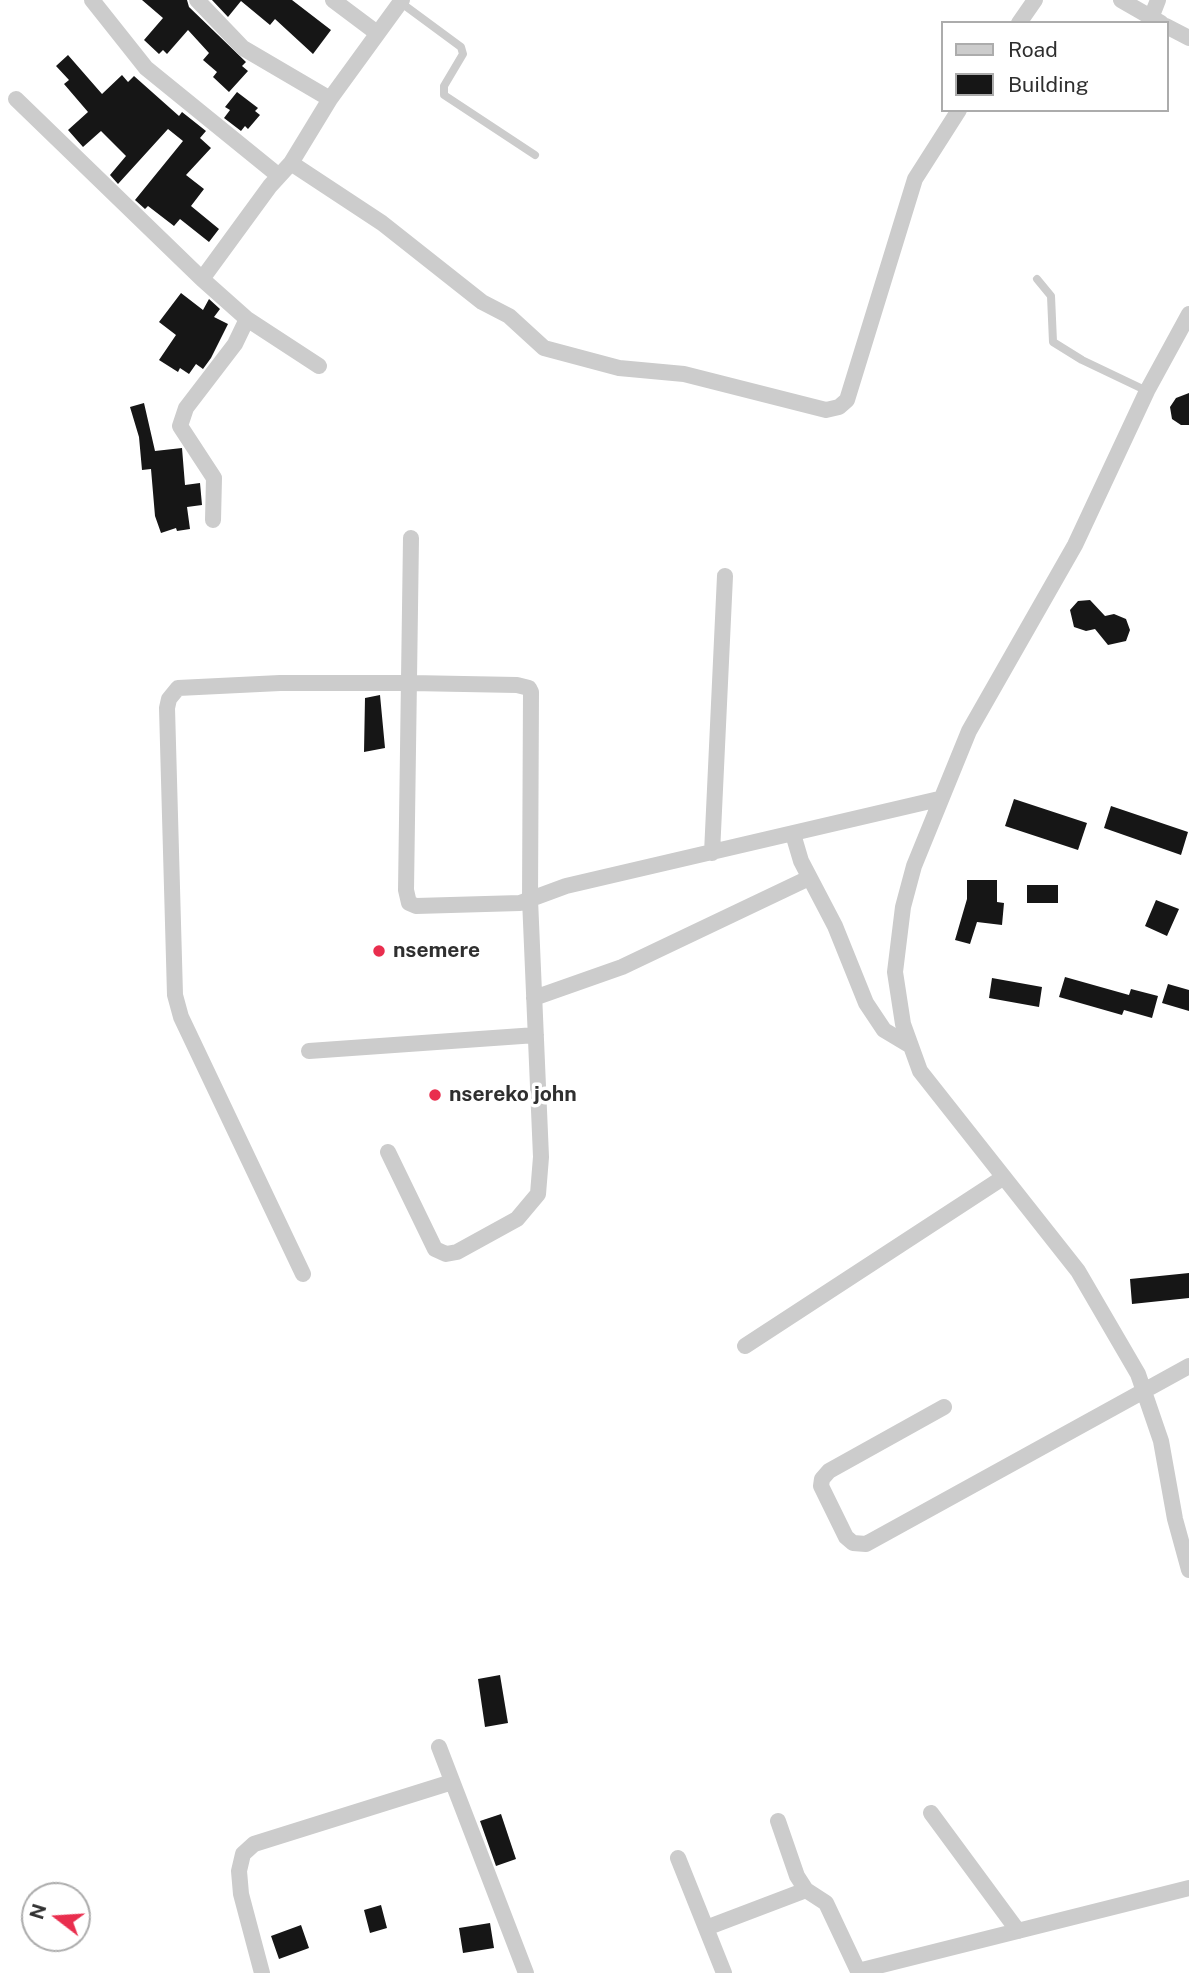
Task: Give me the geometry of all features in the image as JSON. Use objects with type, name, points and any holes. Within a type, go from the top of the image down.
[{"type":"street","points":[[92,0],[146,68],[279,176]]},
{"type":"street","points":[[197,0],[243,48],[330,99]]},
{"type":"street","points":[[333,0],[377,33]]},
{"type":"street","points":[[1020,21],[1035,0]]},
{"type":"street","points":[[1121,0],[1158,21]]},
{"type":"street","points":[[1158,0],[1160,21]]},
{"type":"street","points":[[202,279],[291,163],[330,99],[401,1]]},
{"type":"street","points":[[1168,26],[1189,38]]},
{"type":"street","points":[[16,99],[247,319],[319,366]]},
{"type":"street","points":[[291,163],[382,223],[482,302],[509,316],[544,348],[619,368],[684,374],[826,410],[839,407],[847,400],[915,179],[958,112]]},
{"type":"street","points":[[1189,314],[1147,391],[1075,545],[969,731],[939,799],[914,866],[897,942],[895,972],[909,1045],[920,1071],[1078,1271],[1115,1330],[1144,1388],[1161,1441],[1175,1519],[1189,1570]]},
{"type":"street","points":[[214,520],[215,478],[180,426],[186,408],[234,344],[247,319]]},
{"type":"street","points":[[411,538],[406,890],[410,903],[415,906],[507,905],[566,886],[939,799]]},
{"type":"street","points":[[712,853],[725,576]]},
{"type":"street","points":[[303,1274],[181,1017],[175,995],[167,708],[172,693],[187,685],[517,685],[529,688],[531,692],[530,899],[541,1177],[538,1194],[530,1207],[517,1219],[457,1252],[440,1252],[435,1249],[388,1152]]},
{"type":"street","points":[[793,834],[809,878],[835,926],[874,1018],[892,1037],[909,1045]]},
{"type":"street","points":[[534,998],[622,967],[809,878]]},
{"type":"street","points":[[309,1051],[536,1035]]},
{"type":"street","points":[[745,1346],[1004,1177]]},
{"type":"street","points":[[944,1407],[829,1471],[822,1479],[821,1486],[846,1537],[853,1543],[866,1544],[1144,1388],[1189,1366]]},
{"type":"street","points":[[439,1747],[526,1973]]},
{"type":"street","points":[[262,1973],[241,1894],[239,1871],[243,1854],[254,1844],[452,1782]]},
{"type":"street","points":[[931,1812],[1018,1931]]},
{"type":"street","points":[[778,1821],[797,1876],[806,1889],[826,1903],[854,1972],[1189,1888]]},
{"type":"street","points":[[678,1858],[724,1973]]},
{"type":"street","points":[[706,1928],[806,1889]]},
{"type":"lane","points":[[401,1],[461,47],[463,54],[444,86],[444,95],[535,155]]},
{"type":"lane","points":[[1037,279],[1051,296],[1053,342],[1082,360],[1147,391]]},
{"type":"building","points":[[142,0],[187,0],[189,7],[246,62],[242,66],[248,71],[229,92],[213,77],[217,72],[203,60],[209,53],[188,30],[167,54],[163,50],[159,54],[144,40],[163,18]]},
{"type":"building","points":[[212,0],[292,0],[331,30],[313,54],[275,19],[270,25],[241,1],[228,17]]},
{"type":"building","points":[[68,55],[102,94],[122,75],[128,82],[134,76],[179,116],[182,112],[206,131],[200,138],[211,148],[186,175],[204,189],[191,206],[219,229],[209,242],[180,219],[174,226],[148,206],[145,209],[135,200],[183,141],[168,129],[118,184],[110,175],[126,156],[101,131],[83,147],[68,130],[88,112],[64,84],[69,80],[56,66]]},
{"type":"building","points":[[237,92],[258,108],[255,111],[260,115],[248,129],[245,126],[241,131],[224,118],[230,110],[225,107]]},
{"type":"building","points":[[181,293],[203,310],[209,299],[220,309],[214,317],[228,324],[203,369],[196,364],[189,374],[180,368],[178,372],[159,360],[176,335],[159,322]]},
{"type":"building","points":[[1189,393],[1189,425],[1181,425],[1172,419],[1170,407],[1176,398]]},
{"type":"building","points":[[144,403],[155,451],[182,448],[185,485],[200,483],[202,505],[187,507],[190,529],[177,531],[176,528],[161,533],[155,516],[151,469],[142,470],[139,437],[130,407]]},
{"type":"building","points":[[1090,600],[1105,616],[1114,614],[1126,619],[1130,630],[1126,641],[1108,645],[1095,629],[1086,631],[1074,627],[1070,610],[1078,601]]},
{"type":"building","points":[[380,695],[385,748],[364,752],[365,698]]},
{"type":"building","points":[[1014,799],[1087,823],[1078,850],[1005,826]]},
{"type":"building","points":[[1111,806],[1188,832],[1181,855],[1104,828]]},
{"type":"building","points":[[967,880],[997,880],[997,902],[1004,903],[1002,925],[977,922],[970,944],[955,940],[967,899]]},
{"type":"building","points":[[1027,885],[1058,885],[1058,903],[1027,903]]},
{"type":"building","points":[[1156,900],[1179,909],[1167,936],[1145,926]]},
{"type":"building","points":[[1065,977],[1129,995],[1131,989],[1158,996],[1152,1018],[1124,1010],[1122,1015],[1059,997]]},
{"type":"building","points":[[992,978],[1042,987],[1039,1007],[989,998]]},
{"type":"building","points":[[1168,984],[1189,990],[1189,1011],[1162,1003]]},
{"type":"building","points":[[1189,1273],[1189,1298],[1132,1304],[1130,1279]]},
{"type":"building","points":[[500,1675],[508,1723],[485,1727],[478,1679]]},
{"type":"building","points":[[501,1814],[516,1859],[496,1866],[480,1821]]},
{"type":"building","points":[[381,1905],[387,1928],[370,1933],[364,1910]]},
{"type":"building","points":[[490,1923],[494,1948],[463,1953],[459,1928]]},
{"type":"building","points":[[301,1925],[309,1948],[279,1959],[271,1936]]},
{"type":"place","name":"nsemere","points":[[379,951]]},
{"type":"place","name":"nsereko john","points":[[435,1095]]}]
